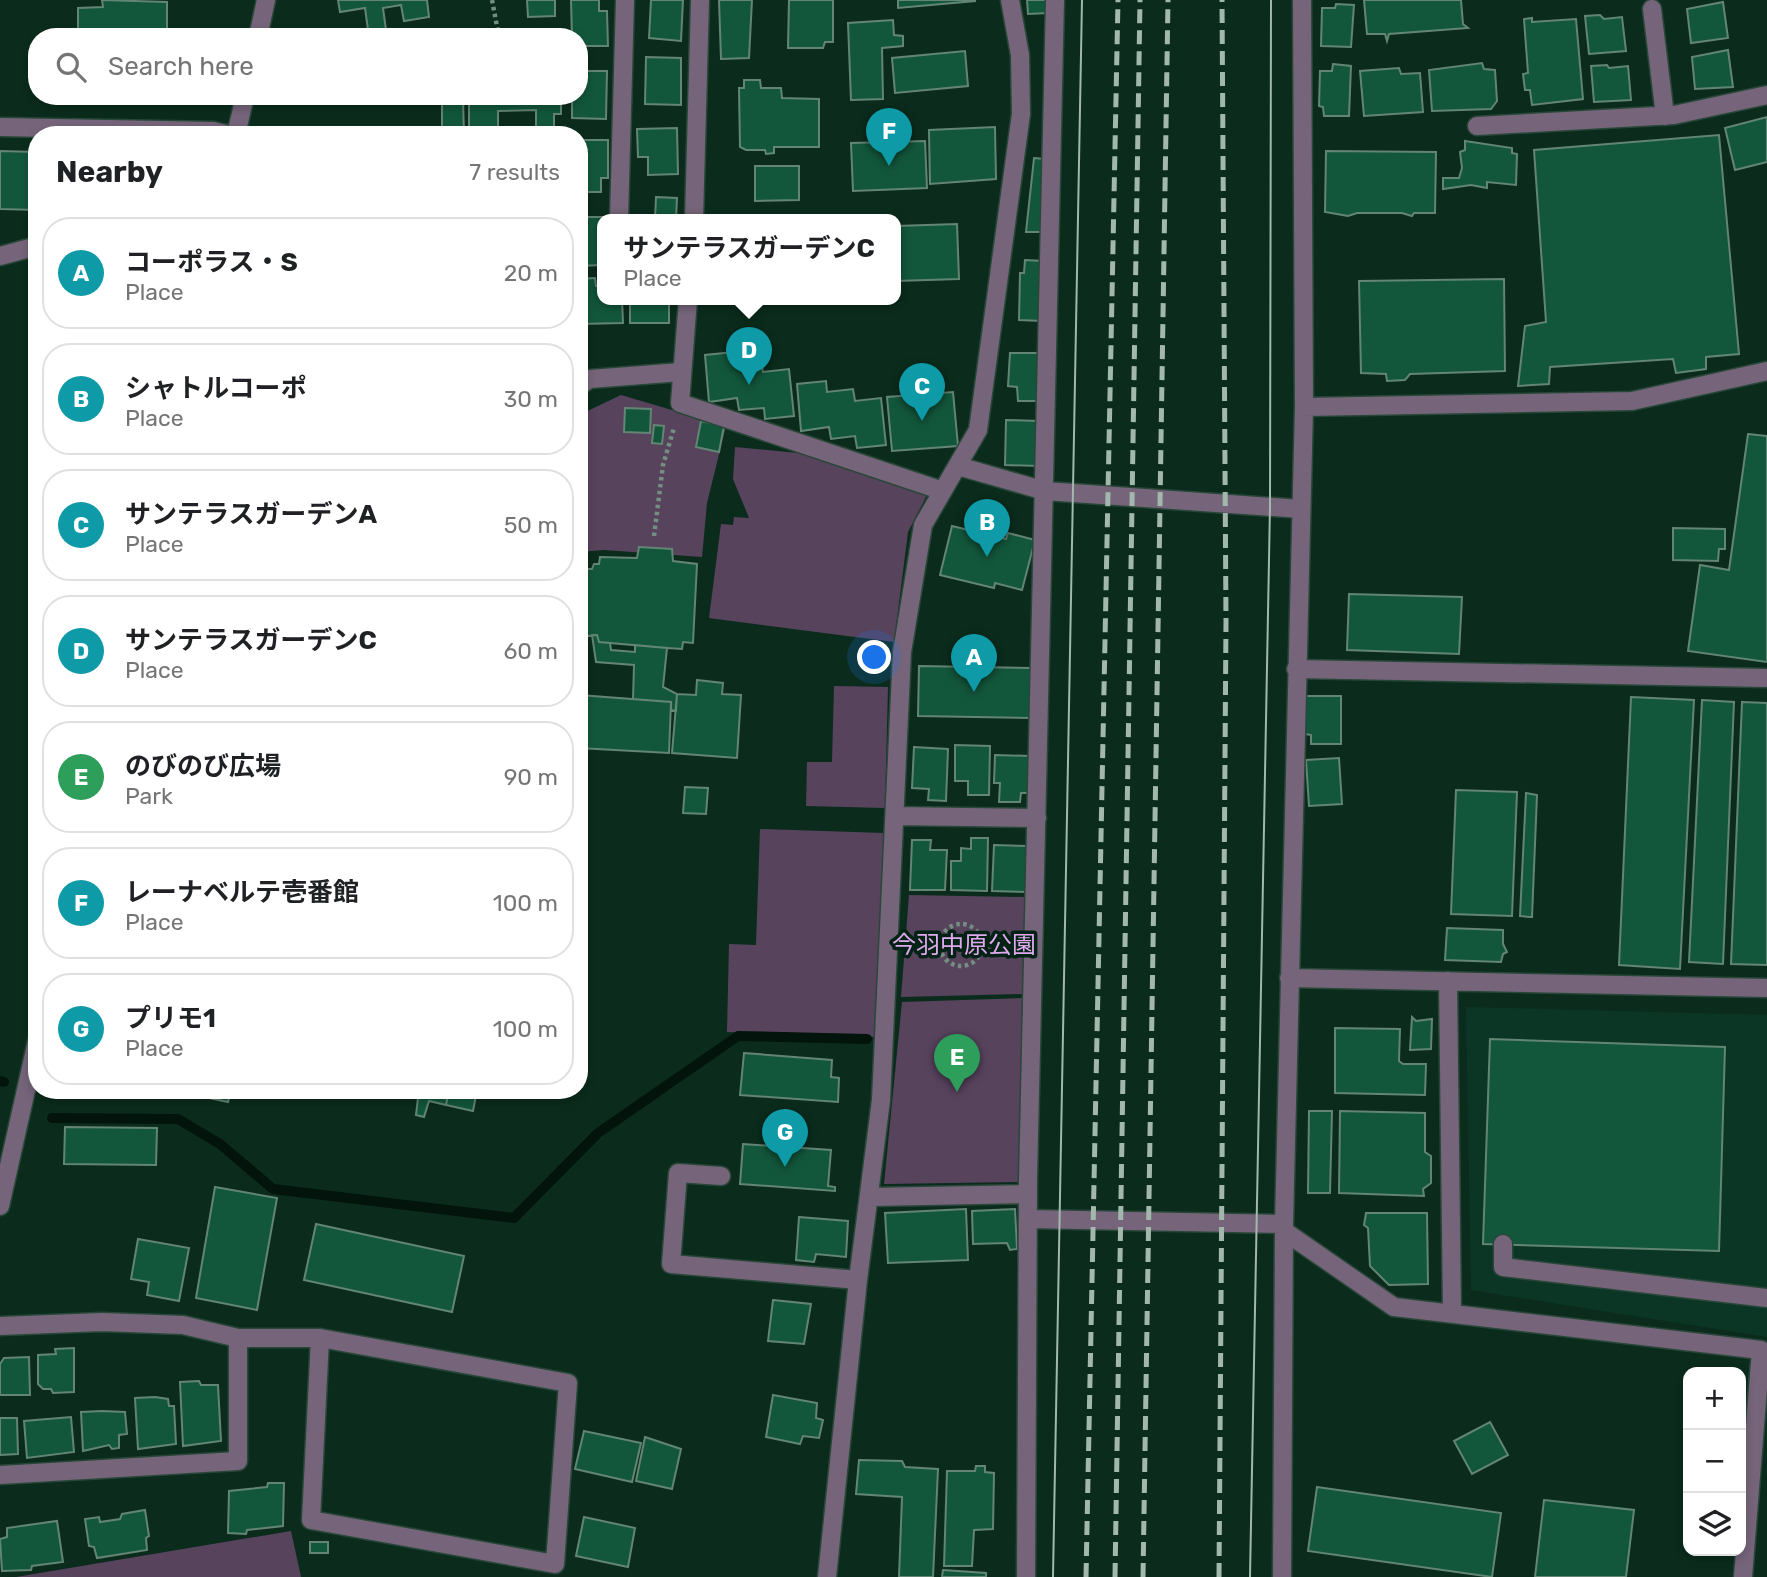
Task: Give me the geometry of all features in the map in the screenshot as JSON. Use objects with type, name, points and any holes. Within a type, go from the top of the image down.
[{"type":"street","points":[[260,28],[266,0]]},
{"type":"street","points":[[620,214],[625,0]]},
{"type":"street","points":[[694,214],[699,0]]},
{"type":"street","points":[[827,1577],[858,1280],[881,1100],[902,652],[923,525],[978,430],[1021,114],[1020,55],[1010,0]]},
{"type":"street","points":[[1026,1577],[1028,1194],[1055,0]]},
{"type":"street","points":[[1282,1577],[1284,1228],[1304,407],[1302,0]]},
{"type":"street","points":[[1652,9],[1665,116]]},
{"type":"street","points":[[1477,126],[1665,116],[1767,95]]},
{"type":"street","points":[[238,126],[243,105]]},
{"type":"street","points":[[0,127],[28,128]]},
{"type":"street","points":[[0,257],[28,249]]},
{"type":"street","points":[[687,305],[680,403],[943,491]]},
{"type":"street","points":[[1304,407],[1632,401],[1767,371]]},
{"type":"street","points":[[588,380],[681,372]]},
{"type":"street","points":[[958,466],[1045,491],[1301,509]]},
{"type":"street","points":[[1296,669],[1767,678]]},
{"type":"street","points":[[895,816],[1037,818]]},
{"type":"street","points":[[1289,978],[1767,988]]},
{"type":"street","points":[[1448,981],[1452,1313]]},
{"type":"street","points":[[0,1206],[28,1081]]},
{"type":"street","points":[[721,1176],[678,1173],[671,1264],[858,1280]]},
{"type":"street","points":[[870,1197],[1028,1194]]},
{"type":"street","points":[[1028,1219],[1284,1228],[1394,1307],[1761,1350],[1743,1577]]},
{"type":"street","points":[[1503,1244],[1503,1267],[1767,1298]]},
{"type":"street","points":[[0,1326],[102,1322],[183,1325],[238,1338],[320,1338],[568,1382],[555,1564],[311,1521],[320,1338]]},
{"type":"street","points":[[0,1475],[238,1461],[238,1338]]},
{"type":"path","points":[[492,0],[497,28]]},
{"type":"path","points":[[654,536],[663,465],[680,403]]},
{"type":"path","points":[[959,924],[972,927],[981,938],[981,951],[967,965],[954,964],[941,950],[942,936],[959,924]]},
{"type":"shaded area","points":[[1466,1007],[1767,1015],[1767,1337],[1471,1290]]},
{"type":"green space","points":[[621,395],[726,426],[707,503],[702,557],[588,551],[588,411]]},
{"type":"green space","points":[[735,447],[798,453],[928,493],[908,532],[894,642],[709,618],[721,524],[733,525],[734,517],[749,518],[733,479]]},
{"type":"green space","points":[[834,686],[888,687],[885,808],[806,806],[807,762],[832,762]]},
{"type":"green space","points":[[760,829],[884,833],[877,1037],[727,1032],[729,944],[756,945]]},
{"type":"green space","name":"今羽中原公園","points":[[909,895],[1025,897],[1023,994],[901,997]]},
{"type":"green space","points":[[1023,998],[1018,1182],[884,1184],[902,1002]]},
{"type":"green space","points":[[291,1531],[301,1577],[16,1577]]},
{"type":"building","points":[[102,0],[167,2],[167,28],[78,28],[78,8],[103,7]]},
{"type":"building","points":[[338,0],[427,0],[429,17],[404,21],[401,5],[383,8],[386,28],[368,28],[365,8],[340,12]]},
{"type":"building","points":[[527,0],[555,0],[555,16],[528,17]]},
{"type":"building","points":[[571,0],[599,0],[599,11],[607,11],[608,46],[588,46],[588,28],[572,28]]},
{"type":"building","points":[[651,0],[683,0],[681,41],[649,38]]},
{"type":"building","points":[[719,0],[752,0],[749,58],[721,59]]},
{"type":"building","points":[[789,0],[833,0],[833,42],[825,42],[823,48],[788,48]]},
{"type":"building","points":[[898,0],[975,0],[975,1],[898,8]]},
{"type":"building","points":[[1027,0],[1048,0],[1048,13],[1028,14]]},
{"type":"building","points":[[1364,0],[1461,0],[1463,24],[1468,28],[1389,34],[1387,41],[1385,34],[1367,34]]},
{"type":"building","points":[[1723,2],[1728,38],[1691,43],[1687,9]]},
{"type":"building","points":[[1336,4],[1354,5],[1351,47],[1321,46],[1322,8],[1335,8]]},
{"type":"building","points":[[1600,15],[1604,19],[1622,17],[1626,51],[1589,54],[1585,16]]},
{"type":"building","points":[[1532,18],[1532,22],[1576,19],[1583,99],[1532,105],[1530,90],[1525,90],[1523,74],[1528,73],[1524,19]]},
{"type":"building","points":[[893,20],[894,35],[903,36],[903,46],[882,48],[883,99],[851,100],[848,23]]},
{"type":"building","points":[[1728,50],[1733,87],[1695,89],[1692,57]]},
{"type":"building","points":[[965,51],[968,86],[895,93],[892,58]]},
{"type":"building","points":[[646,57],[681,58],[681,105],[645,104]]},
{"type":"building","points":[[1482,63],[1484,69],[1495,70],[1497,101],[1491,109],[1432,111],[1429,70]]},
{"type":"building","points":[[1333,64],[1351,66],[1349,116],[1324,116],[1323,107],[1319,106],[1320,71],[1332,71]]},
{"type":"building","points":[[1607,65],[1609,68],[1628,66],[1631,100],[1594,102],[1591,66]]},
{"type":"building","points":[[1399,68],[1401,74],[1420,73],[1423,112],[1364,116],[1360,71]]},
{"type":"building","points":[[588,71],[607,71],[606,119],[572,118],[572,105],[588,105]]},
{"type":"building","points":[[744,80],[760,80],[761,88],[781,88],[782,98],[819,99],[819,147],[774,147],[774,153],[766,154],[765,150],[746,150],[740,147],[739,88],[744,88]]},
{"type":"building","points":[[442,105],[463,105],[464,126],[442,126]]},
{"type":"building","points":[[469,105],[561,105],[561,114],[554,114],[554,126],[536,126],[536,110],[498,111],[498,126],[469,126]]},
{"type":"building","points":[[1767,117],[1767,162],[1735,170],[1725,128]]},
{"type":"building","points":[[995,127],[996,179],[930,184],[929,130]]},
{"type":"building","points":[[677,128],[678,174],[648,175],[648,157],[638,157],[637,129]]},
{"type":"building","points":[[1719,135],[1739,354],[1706,357],[1706,369],[1676,373],[1673,359],[1550,367],[1549,384],[1518,386],[1525,326],[1546,322],[1534,150]]},
{"type":"building","points":[[588,140],[608,140],[608,178],[601,178],[601,192],[588,192]]},
{"type":"building","points":[[925,141],[927,188],[853,191],[851,143]]},
{"type":"building","points":[[1465,141],[1512,148],[1512,153],[1517,154],[1516,185],[1487,182],[1487,188],[1471,185],[1443,189],[1443,178],[1459,178],[1462,168],[1460,152],[1465,150]]},
{"type":"building","points":[[0,151],[28,152],[28,210],[0,209]]},
{"type":"building","points":[[1326,151],[1436,152],[1435,213],[1414,213],[1412,216],[1402,213],[1357,213],[1348,216],[1325,212]]},
{"type":"building","points":[[1034,158],[1045,159],[1043,232],[1026,232]]},
{"type":"building","points":[[755,166],[799,166],[799,200],[755,201]]},
{"type":"building","points":[[656,197],[677,198],[676,214],[655,214]]},
{"type":"building","points":[[588,217],[597,217],[597,265],[588,266]]},
{"type":"building","points":[[957,224],[959,279],[901,281],[901,226]]},
{"type":"building","points":[[1025,260],[1043,261],[1042,321],[1019,320],[1020,273],[1024,273]]},
{"type":"building","points":[[588,278],[595,278],[597,305],[622,305],[623,323],[588,324]]},
{"type":"building","points":[[1504,279],[1505,371],[1410,374],[1405,380],[1387,381],[1386,374],[1361,373],[1359,281]]},
{"type":"building","points":[[630,305],[669,305],[669,323],[630,323]]},
{"type":"building","points":[[734,352],[735,363],[761,360],[763,372],[789,369],[794,416],[765,419],[764,408],[739,410],[737,398],[709,402],[705,355]]},
{"type":"building","points":[[1010,353],[1041,353],[1040,401],[1018,401],[1017,387],[1008,386]]},
{"type":"building","points":[[826,381],[827,392],[853,389],[855,401],[881,398],[886,445],[857,448],[855,436],[831,439],[829,427],[801,431],[797,384]]},
{"type":"building","points":[[953,392],[958,446],[892,451],[887,397]]},
{"type":"building","points":[[625,408],[651,409],[650,433],[624,432]]},
{"type":"building","points":[[1006,420],[1040,421],[1039,466],[1005,465]]},
{"type":"building","points":[[701,421],[724,426],[719,452],[696,447]]},
{"type":"building","points":[[654,425],[664,426],[662,444],[652,443]]},
{"type":"building","points":[[1748,434],[1767,436],[1767,662],[1688,651],[1700,565],[1729,570]]},
{"type":"building","points":[[952,526],[1006,539],[1008,533],[1035,540],[1022,590],[995,583],[994,588],[940,575]]},
{"type":"building","points":[[1673,528],[1725,529],[1725,549],[1719,549],[1718,561],[1673,560]]},
{"type":"building","points":[[639,547],[672,549],[673,561],[697,564],[693,643],[683,642],[682,649],[667,648],[599,642],[597,635],[588,636],[588,569],[599,564],[600,557],[637,558]]},
{"type":"building","points":[[1349,594],[1462,597],[1459,654],[1347,650]]},
{"type":"building","points":[[592,635],[597,635],[599,642],[610,643],[611,650],[635,652],[635,645],[667,648],[663,687],[677,694],[676,711],[671,710],[671,702],[633,699],[634,665],[596,662]]},
{"type":"building","points":[[919,666],[1031,668],[1030,718],[918,716]]},
{"type":"building","points":[[697,680],[723,683],[722,694],[741,695],[737,758],[672,753],[677,694],[696,695]]},
{"type":"building","points":[[588,696],[671,702],[669,753],[588,748]]},
{"type":"building","points":[[1305,696],[1341,696],[1341,744],[1311,744],[1311,735],[1305,734]]},
{"type":"building","points":[[1631,697],[1694,700],[1680,969],[1619,965]]},
{"type":"building","points":[[1702,700],[1734,702],[1723,964],[1689,962]]},
{"type":"building","points":[[1742,702],[1767,703],[1767,965],[1731,964]]},
{"type":"building","points":[[955,745],[990,746],[989,795],[968,795],[968,781],[955,781]]},
{"type":"building","points":[[914,747],[948,749],[946,801],[928,800],[929,789],[912,788]]},
{"type":"building","points":[[995,755],[1031,756],[1029,793],[1021,793],[1020,802],[999,802],[1000,783],[994,783]]},
{"type":"building","points":[[1339,758],[1342,804],[1309,806],[1306,760]]},
{"type":"building","points":[[685,787],[708,788],[706,814],[683,813]]},
{"type":"building","points":[[1456,790],[1517,792],[1512,916],[1451,914]]},
{"type":"building","points":[[1526,793],[1537,795],[1532,917],[1520,916]]},
{"type":"building","points":[[971,838],[988,838],[987,891],[951,890],[951,861],[961,861],[961,848],[971,849]]},
{"type":"building","points":[[912,840],[931,840],[930,850],[947,850],[945,890],[910,890]]},
{"type":"building","points":[[994,845],[1029,846],[1027,892],[992,891]]},
{"type":"building","points":[[1447,928],[1503,930],[1503,944],[1507,952],[1503,954],[1501,962],[1445,960]]},
{"type":"building","points":[[1412,1017],[1416,1021],[1432,1019],[1431,1049],[1410,1050]]},
{"type":"building","points":[[1335,1028],[1400,1029],[1399,1061],[1403,1064],[1426,1064],[1425,1095],[1335,1093]]},
{"type":"building","points":[[1490,1039],[1725,1047],[1719,1251],[1483,1244]]},
{"type":"building","points":[[744,1053],[832,1060],[831,1077],[839,1078],[838,1102],[740,1095]]},
{"type":"building","points":[[418,1099],[447,1099],[446,1105],[429,1101],[424,1117],[416,1115]]},
{"type":"building","points":[[447,1099],[475,1099],[473,1111],[446,1105]]},
{"type":"building","points":[[1309,1111],[1332,1111],[1330,1193],[1308,1193]]},
{"type":"building","points":[[1340,1111],[1425,1113],[1425,1152],[1431,1156],[1431,1183],[1423,1189],[1424,1196],[1339,1193]]},
{"type":"building","points":[[65,1127],[157,1128],[156,1165],[64,1164]]},
{"type":"building","points":[[743,1144],[831,1150],[828,1186],[835,1187],[835,1191],[740,1184]]},
{"type":"building","points":[[215,1187],[277,1198],[257,1310],[196,1298]]},
{"type":"building","points":[[966,1209],[968,1260],[888,1263],[885,1213]]},
{"type":"building","points":[[1015,1209],[1017,1249],[1010,1250],[1007,1243],[973,1244],[972,1211]]},
{"type":"building","points":[[1366,1213],[1427,1213],[1428,1284],[1389,1285],[1370,1266],[1368,1228],[1364,1225]]},
{"type":"building","points":[[799,1217],[848,1221],[846,1257],[816,1254],[814,1262],[796,1260]]},
{"type":"building","points":[[316,1224],[464,1256],[452,1312],[304,1280]]},
{"type":"building","points":[[138,1239],[189,1248],[179,1301],[147,1295],[149,1282],[131,1279]]},
{"type":"building","points":[[773,1300],[811,1304],[804,1344],[768,1341]]},
{"type":"building","points":[[74,1348],[74,1392],[53,1393],[51,1389],[43,1389],[38,1384],[38,1355],[56,1354],[55,1349]]},
{"type":"building","points":[[29,1357],[30,1395],[0,1395],[0,1364],[4,1358]]},
{"type":"building","points":[[199,1381],[201,1385],[218,1385],[221,1441],[183,1446],[180,1382]]},
{"type":"building","points":[[773,1395],[817,1403],[816,1418],[823,1420],[819,1438],[803,1436],[800,1444],[766,1437]]},
{"type":"building","points":[[135,1398],[168,1399],[169,1406],[174,1406],[176,1444],[138,1449]]},
{"type":"building","points":[[81,1412],[125,1412],[127,1434],[119,1435],[119,1448],[112,1449],[109,1445],[83,1451]]},
{"type":"building","points":[[71,1417],[74,1452],[27,1458],[24,1421]]},
{"type":"building","points":[[0,1418],[17,1418],[18,1454],[0,1455]]},
{"type":"building","points":[[1490,1422],[1508,1455],[1472,1474],[1454,1441]]},
{"type":"building","points":[[584,1431],[641,1443],[632,1482],[575,1469]]},
{"type":"building","points":[[645,1437],[681,1449],[672,1489],[636,1481]]},
{"type":"building","points":[[859,1460],[902,1461],[905,1467],[938,1469],[933,1577],[899,1577],[902,1497],[856,1494]]},
{"type":"building","points":[[976,1466],[985,1466],[985,1472],[994,1473],[993,1529],[974,1530],[972,1566],[944,1566],[947,1471],[975,1471]]},
{"type":"building","points":[[268,1483],[284,1483],[283,1526],[247,1530],[246,1534],[228,1533],[229,1491],[267,1487]]},
{"type":"building","points":[[1317,1487],[1501,1513],[1492,1577],[1308,1551]]},
{"type":"building","points":[[1544,1500],[1634,1510],[1626,1577],[1535,1577]]},
{"type":"building","points":[[145,1510],[149,1536],[146,1538],[147,1550],[97,1558],[94,1547],[89,1546],[85,1519],[99,1517],[100,1522],[120,1519],[122,1514]]},
{"type":"building","points":[[584,1517],[635,1528],[628,1567],[576,1556]]},
{"type":"building","points":[[57,1521],[63,1562],[32,1566],[31,1570],[2,1571],[0,1539],[7,1537],[7,1528]]},
{"type":"building","points":[[310,1542],[328,1542],[328,1553],[310,1553]]},
{"type":"building","points":[[943,1570],[986,1573],[986,1577],[942,1577]]},
{"type":"waterway","points":[[52,1118],[178,1119],[220,1144],[273,1189],[514,1218],[598,1133],[738,1036],[867,1039]]},
{"type":"waterway","points":[[0,1081],[4,1082]]},
{"type":"tram line","points":[[1053,1577],[1082,0]]},
{"type":"tram line","points":[[1250,1577],[1270,506],[1271,0]]},
{"type":"railway","points":[[1086,1577],[1118,0]]},
{"type":"railway","points":[[1115,1577],[1140,0]]},
{"type":"railway","points":[[1143,1577],[1168,0]]},
{"type":"railway","points":[[1219,1577],[1226,621],[1222,0]]},
{"type":"place","name":"レーナベルテ壱番館","points":[[889,166]]},
{"type":"place","name":"サンテラスガーデンC","points":[[749,385]]},
{"type":"place","name":"サンテラスガーデンA","points":[[922,421]]},
{"type":"place","name":"シャトルコーポ","points":[[987,557]]},
{"type":"place","name":"コーポラス・S","points":[[974,692]]},
{"type":"place","name":"のびのび広場","points":[[957,1092]]},
{"type":"place","name":"プリモ1","points":[[785,1167]]}]
